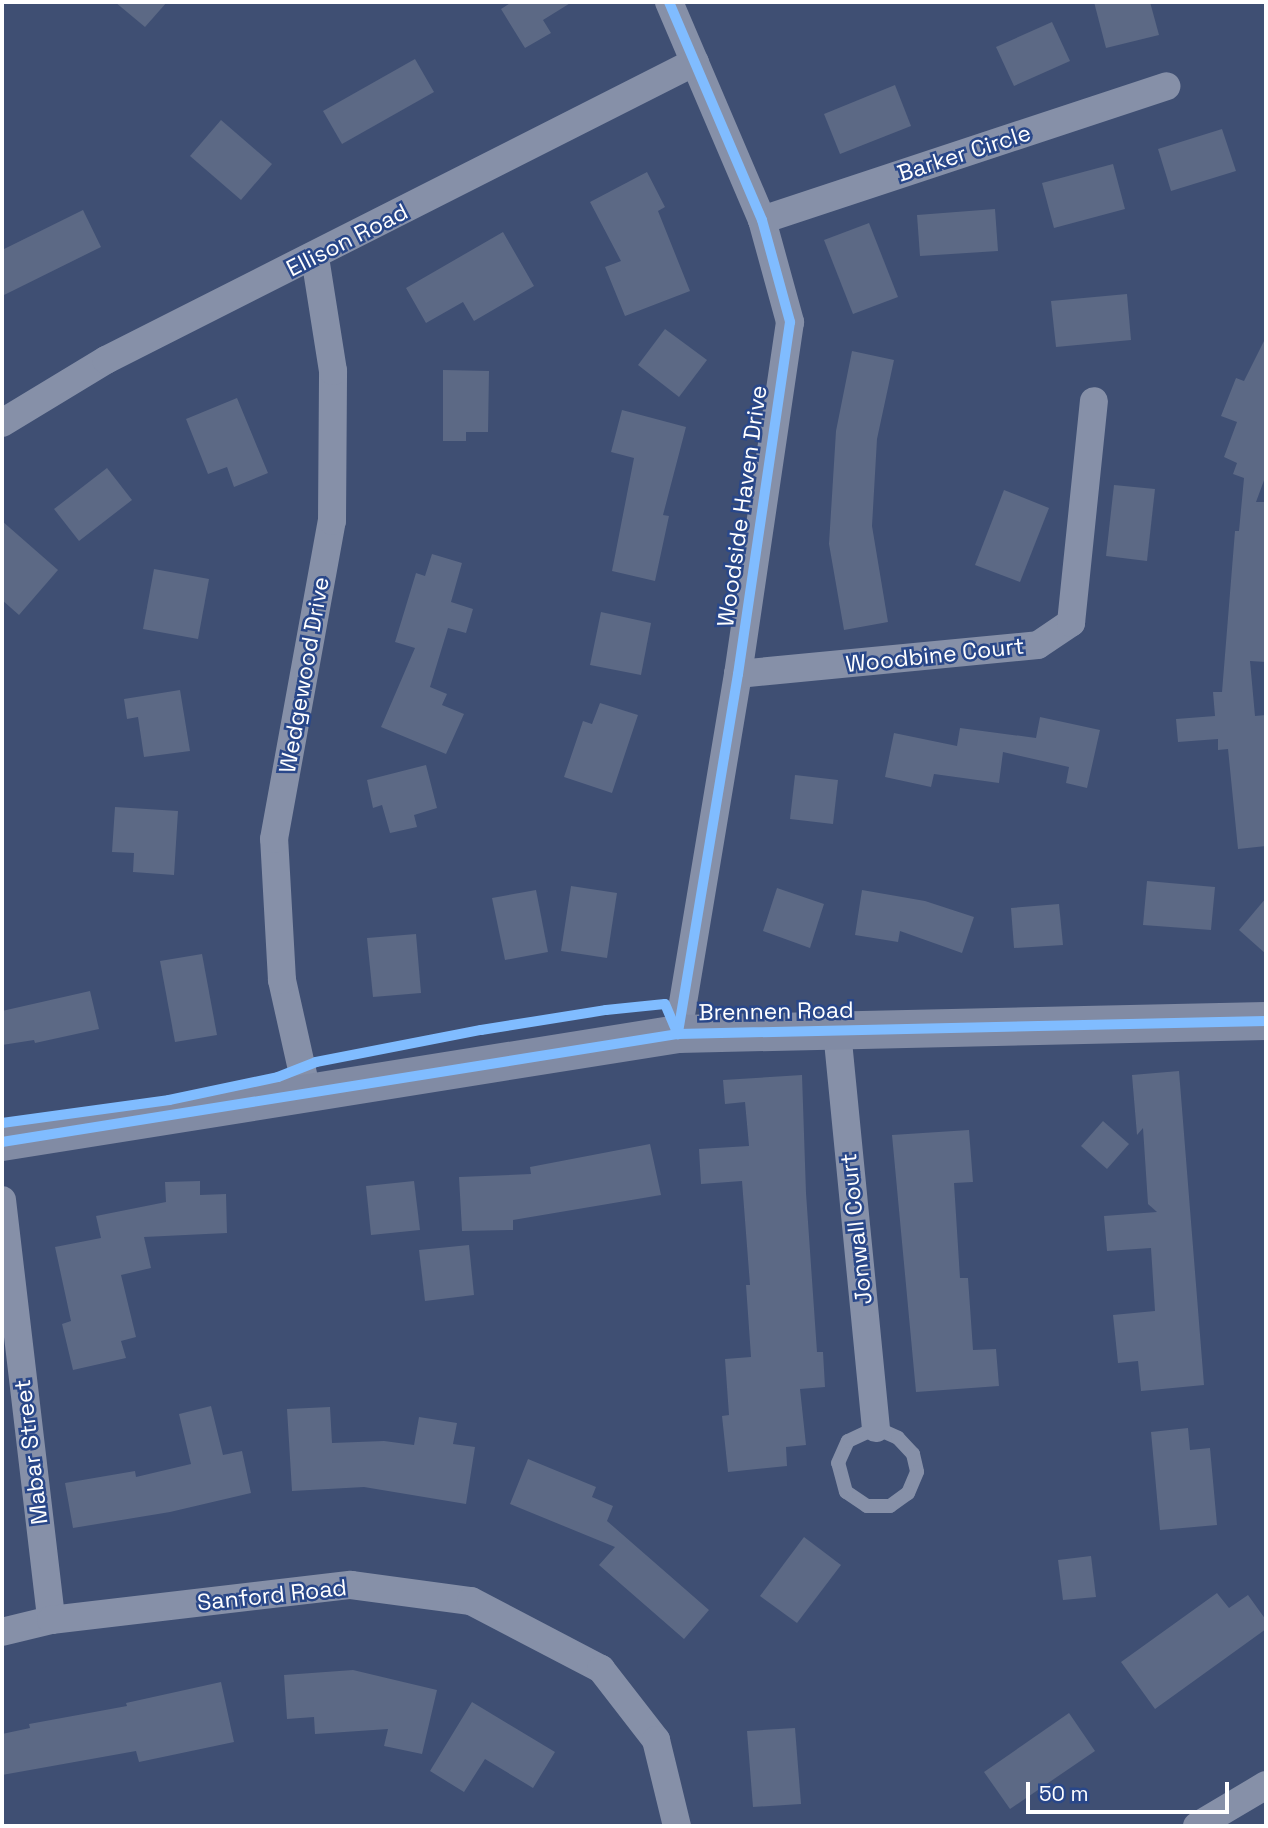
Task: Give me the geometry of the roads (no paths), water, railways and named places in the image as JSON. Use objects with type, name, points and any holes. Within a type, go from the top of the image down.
[{"type":"street","name":"Woodside Haven Drive","points":[[669,2],[762,220],[790,322],[738,674],[678,1034]]},
{"type":"street","name":"Ellison Road","points":[[2,423],[106,360],[315,257],[695,62]]},
{"type":"street","name":"Barker Circle","points":[[762,220],[1166,86]]},
{"type":"street","name":"Wedgewood Drive","points":[[307,1092],[282,980],[274,839],[332,521],[333,371],[315,257]]},
{"type":"street","name":"Woodbine Court","points":[[738,674],[1038,645],[1071,624],[1094,401]]},
{"type":"street","name":"Brennen Road","points":[[2,1142],[678,1034],[1266,1021]]},
{"type":"street","name":"Jonwall Court","points":[[836,1031],[876,1428]]},
{"type":"street","name":"Mabar Street","points":[[2,1200],[51,1620]]},
{"type":"street","name":"Sanford Road","points":[[2,1632],[51,1620],[351,1585],[471,1601],[601,1669],[656,1740],[677,1826]]},
{"type":"street","points":[[1197,1826],[1266,1785]]},
{"type":"lane","points":[[876,1428],[898,1438],[913,1454],[917,1472],[908,1493],[890,1506],[867,1506],[846,1492],[838,1463],[848,1441],[876,1428]]}]
